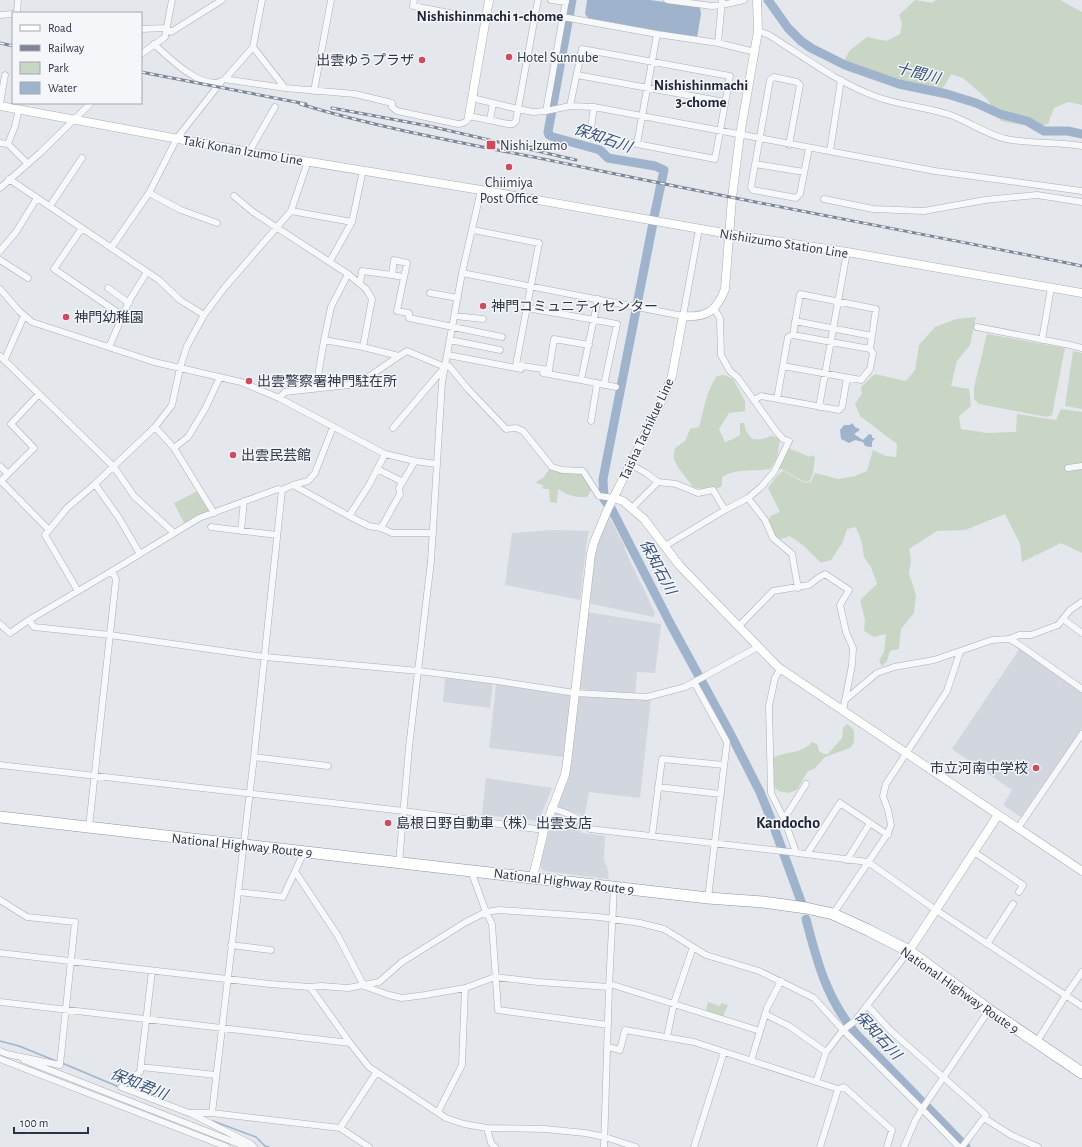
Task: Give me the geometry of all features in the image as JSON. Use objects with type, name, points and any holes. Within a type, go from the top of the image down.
[{"type":"highway","name":"National Highway Route 9","points":[[0,817],[708,898],[763,902],[806,908],[833,914],[909,951],[989,1010],[1082,1073]]},
{"type":"main road","points":[[469,116],[489,0]]},
{"type":"main road","points":[[683,316],[702,316],[714,309],[725,289],[729,234],[740,136],[758,31],[757,0]]},
{"type":"main road","name":"Taki Konan Izumo Line","points":[[0,105],[249,152],[484,191]]},
{"type":"main road","name":"Nishiizumo Station Line","points":[[484,191],[699,229],[847,252],[1082,293]]},
{"type":"main road","name":"Taisha Tachikue Line","points":[[533,877],[544,830],[551,808],[565,775],[576,693],[591,554],[594,542],[610,503],[664,396],[672,376],[683,316]]},
{"type":"main road","points":[[610,503],[623,502],[644,519],[679,565],[780,668],[1082,871]]},
{"type":"main road","points":[[909,951],[998,815]]},
{"type":"street","points":[[17,12],[18,0]]},
{"type":"street","points":[[142,53],[165,37],[172,0]]},
{"type":"street","points":[[142,29],[166,28],[171,32],[222,0]]},
{"type":"street","points":[[111,248],[149,193],[177,138],[223,80],[253,47],[262,0]]},
{"type":"street","points":[[314,91],[331,0]]},
{"type":"street","points":[[414,0],[413,6],[486,20]]},
{"type":"street","points":[[154,44],[198,80],[207,82],[230,80],[285,88],[355,94],[392,103],[392,107],[397,111],[458,124],[464,124],[468,121],[469,116],[513,124],[516,121],[538,0]]},
{"type":"street","points":[[546,111],[566,1],[551,0]]},
{"type":"street","points":[[667,0],[700,5],[744,0]]},
{"type":"street","points":[[718,43],[722,3]]},
{"type":"street","points":[[0,15],[12,14]]},
{"type":"street","points":[[563,17],[657,34],[718,43],[755,52]]},
{"type":"street","points":[[758,31],[769,35],[841,80],[878,98],[953,116],[1005,138],[1026,142],[1082,146]]},
{"type":"street","points":[[637,144],[657,34]]},
{"type":"street","points":[[253,47],[285,88]]},
{"type":"street","points":[[570,106],[582,49],[730,76],[715,158],[590,135],[594,107]]},
{"type":"street","points":[[577,75],[725,102]]},
{"type":"street","points":[[0,105],[5,76]]},
{"type":"street","points":[[789,144],[800,85],[797,82],[774,78],[770,80],[750,187],[753,190],[796,198],[800,194],[809,148]]},
{"type":"street","points":[[830,152],[841,80]]},
{"type":"street","points":[[472,98],[534,112],[570,106],[594,107],[740,136],[935,171],[1082,191]]},
{"type":"street","points":[[490,120],[493,103]]},
{"type":"street","points":[[0,188],[90,104]]},
{"type":"street","points":[[249,152],[275,107]]},
{"type":"street","points":[[8,144],[15,126],[19,109]]},
{"type":"street","points":[[0,143],[8,144],[27,164]]},
{"type":"street","points":[[50,206],[82,158]]},
{"type":"street","points":[[78,591],[45,535],[67,508],[114,467],[155,427],[172,405],[180,368],[187,346],[204,315],[225,287],[291,211],[308,161]]},
{"type":"street","points":[[755,164],[804,172]]},
{"type":"street","points":[[330,261],[352,222],[363,170]]},
{"type":"street","points":[[10,179],[148,272],[159,280],[180,300],[204,315]]},
{"type":"street","points":[[399,863],[409,747],[433,533],[442,382],[462,273],[484,191]]},
{"type":"street","points":[[149,193],[181,210],[217,223]]},
{"type":"street","points":[[824,199],[873,209],[924,211],[984,200],[1037,195],[1082,202]]},
{"type":"street","points":[[234,196],[253,212],[276,228],[330,261],[366,289],[372,299],[363,347]]},
{"type":"street","points":[[0,251],[16,232],[37,198]]},
{"type":"street","points":[[291,211],[352,222]]},
{"type":"street","points":[[82,228],[54,269],[123,316]]},
{"type":"street","points":[[462,273],[683,316],[699,229]]},
{"type":"street","points":[[473,230],[539,243],[516,365],[520,367],[549,370],[554,339],[589,345]]},
{"type":"street","points":[[819,407],[847,252]]},
{"type":"street","points":[[0,260],[28,278]]},
{"type":"street","points":[[392,275],[394,260],[407,263],[397,311],[409,313],[409,318],[502,337]]},
{"type":"street","points":[[360,284],[362,271],[404,277]]},
{"type":"street","points":[[109,347],[129,303],[148,272]]},
{"type":"street","points":[[316,388],[331,307],[348,274]]},
{"type":"street","points":[[108,288],[129,303]]},
{"type":"street","points":[[1042,340],[1051,288]]},
{"type":"street","points":[[0,289],[19,311],[32,322],[154,362],[241,382],[279,398],[385,454],[414,461],[436,464]]},
{"type":"street","points":[[430,293],[458,298]]},
{"type":"street","points":[[783,366],[861,380],[870,369],[873,353],[870,349],[876,309],[800,294],[793,335]]},
{"type":"street","points":[[581,380],[598,299]]},
{"type":"street","points":[[527,308],[617,324],[592,421]]},
{"type":"street","points":[[665,546],[748,498],[761,487],[774,472],[789,441],[783,439],[776,431],[738,378],[730,371],[721,355],[720,318],[714,309]]},
{"type":"street","points":[[24,316],[2,358],[114,467],[134,496],[174,533]]},
{"type":"street","points":[[455,316],[483,319]]},
{"type":"street","points":[[795,322],[872,336]]},
{"type":"street","points":[[977,327],[1082,348]]},
{"type":"street","points":[[777,399],[788,338],[793,335],[870,349]]},
{"type":"street","points":[[324,340],[363,347],[399,356]]},
{"type":"street","points":[[450,340],[500,350]]},
{"type":"street","points":[[279,398],[285,392],[358,384],[407,352],[445,367],[449,366],[468,389],[506,429],[516,428],[523,431],[552,467],[562,470],[583,471],[599,496],[610,503]]},
{"type":"street","points":[[448,355],[520,367],[616,387]]},
{"type":"street","points":[[393,428],[445,367]]},
{"type":"street","points":[[174,448],[188,437],[205,409],[220,377]]},
{"type":"street","points":[[754,400],[761,396],[839,410],[842,407],[847,378]]},
{"type":"street","points":[[39,394],[11,424],[34,448],[0,481],[49,530]]},
{"type":"street","points":[[155,427],[174,448],[214,513]]},
{"type":"street","points":[[0,624],[10,633],[29,620],[199,518],[278,489],[282,490],[308,481],[315,473],[333,427]]},
{"type":"street","points":[[349,516],[378,469],[385,454]]},
{"type":"street","points":[[381,528],[400,494],[399,488],[414,461]]},
{"type":"street","points":[[630,464],[658,482],[676,484],[698,494],[712,490],[725,510]]},
{"type":"street","points":[[0,466],[8,474]]},
{"type":"street","points":[[1068,468],[1082,466]]},
{"type":"street","points":[[378,469],[403,482]]},
{"type":"street","points":[[632,508],[658,482]]},
{"type":"street","points":[[95,484],[119,518],[140,554]]},
{"type":"street","points":[[293,485],[369,526],[381,528],[392,533],[433,533]]},
{"type":"street","points":[[212,1113],[250,794],[282,490]]},
{"type":"street","points":[[748,498],[765,520],[773,538],[792,554],[798,588]]},
{"type":"street","points":[[241,531],[244,501]]},
{"type":"street","points":[[211,527],[277,535]]},
{"type":"street","points":[[89,828],[116,579],[112,571]]},
{"type":"street","points":[[739,626],[773,591],[809,585],[825,574],[849,590],[840,605],[846,632],[853,648],[852,665],[843,711]]},
{"type":"street","points":[[845,700],[877,673],[894,667],[934,660],[992,640],[1031,635],[1058,625],[1070,610],[1082,602]]},
{"type":"street","points":[[1063,619],[1082,633]]},
{"type":"street","points":[[29,620],[34,627],[110,635],[265,657],[418,671],[576,693],[647,697],[686,687],[758,647]]},
{"type":"street","points":[[1009,639],[1082,689]]},
{"type":"street","points":[[833,914],[888,834],[891,825],[888,810],[882,796],[886,784],[947,691],[960,652]]},
{"type":"street","points":[[780,668],[775,678],[769,706],[770,785],[771,793],[784,819],[793,852]]},
{"type":"street","points":[[694,682],[727,742],[708,898]]},
{"type":"street","points":[[1018,828],[1082,734]]},
{"type":"street","points":[[254,757],[328,766]]},
{"type":"street","points":[[652,836],[662,759],[724,765]]},
{"type":"street","points":[[0,765],[404,811],[544,830]]},
{"type":"street","points":[[784,819],[806,784]]},
{"type":"street","points":[[658,787],[721,794]]},
{"type":"street","points":[[807,854],[840,803],[888,834]]},
{"type":"street","points":[[551,808],[582,820],[590,829],[778,850],[868,862],[936,910],[1082,1006]]},
{"type":"street","points":[[847,860],[870,823]]},
{"type":"street","points":[[238,892],[283,897],[296,873],[304,852]]},
{"type":"street","points":[[974,852],[1023,885],[1019,892]]},
{"type":"street","points":[[471,871],[492,924],[498,1010],[608,1025]]},
{"type":"street","points":[[296,873],[338,936],[364,986],[389,995],[402,998],[425,995],[465,988],[495,977],[538,982],[609,986],[674,1003],[760,1031]]},
{"type":"street","points":[[604,1147],[614,887]]},
{"type":"street","points":[[0,900],[26,917],[75,922],[60,1065],[7,1054]]},
{"type":"street","points":[[987,944],[1012,904]]},
{"type":"street","points":[[0,953],[227,979],[310,987],[321,986],[348,988],[379,982],[402,962],[466,922],[486,912],[499,910],[599,916],[640,923],[664,929],[706,955],[759,971],[814,998],[843,1030],[959,1147]]},
{"type":"street","points":[[231,945],[271,950]]},
{"type":"street","points":[[668,1037],[674,1003],[693,947]]},
{"type":"street","points":[[816,1082],[826,1052],[843,1030],[855,1021],[909,951]]},
{"type":"street","points":[[152,971],[140,1072],[121,1087],[189,1112],[251,1144],[254,1147]]},
{"type":"street","points":[[1036,1043],[1082,972]]},
{"type":"street","points":[[751,1060],[765,1014],[781,981]]},
{"type":"street","points":[[310,987],[350,1044],[369,1067],[446,1118],[464,1124],[487,1128],[544,1129],[585,1133],[605,1137],[636,1147]]},
{"type":"street","points":[[438,1112],[462,1065],[465,988]]},
{"type":"street","points":[[0,1002],[350,1044]]},
{"type":"street","points":[[867,1005],[890,1030],[986,1115],[962,1147]]},
{"type":"street","points":[[904,1147],[922,1109],[989,1010]]},
{"type":"street","points":[[765,1014],[789,1026],[826,1052]]},
{"type":"street","points":[[608,1047],[620,1050],[625,1030],[668,1037],[694,1042],[838,1089],[844,1087],[892,1130],[887,1147]]},
{"type":"street","points":[[0,1051],[247,1147]]},
{"type":"street","points":[[694,1147],[724,1052]]},
{"type":"street","points":[[0,1059],[227,1147]]},
{"type":"street","points":[[140,1067],[216,1075]]},
{"type":"street","points":[[340,1128],[376,1073]]},
{"type":"street","points":[[820,1147],[838,1089]]},
{"type":"street","points":[[189,1112],[212,1113],[340,1128],[369,1147]]},
{"type":"street","points":[[984,1118],[1011,1135],[1038,1147]]},
{"type":"street","points":[[487,1128],[491,1143],[495,1147]]},
{"type":"shaded area","points":[[609,517],[625,547],[624,548],[655,613],[654,617],[587,603],[593,555],[598,536]]},
{"type":"shaded area","points":[[553,530],[589,531],[580,600],[505,585],[512,533]]},
{"type":"shaded area","points":[[587,612],[661,624],[655,673],[637,672],[635,694],[580,689]]},
{"type":"shaded area","points":[[1020,648],[1080,689],[1082,694],[1082,728],[1021,817],[1003,805],[1012,790],[952,749]]},
{"type":"shaded area","points":[[445,678],[493,683],[490,708],[443,702]]},
{"type":"shaded area","points":[[496,684],[571,696],[563,757],[489,748]]},
{"type":"shaded area","points":[[582,695],[651,699],[640,798],[589,792],[584,818],[580,814],[556,807],[578,697]]},
{"type":"shaded area","points":[[486,778],[552,788],[539,821],[482,815]]},
{"type":"shaded area","points":[[555,812],[575,819],[582,833],[605,836],[604,861],[607,866],[609,879],[544,871],[541,868],[540,866]]},
{"type":"green space","points":[[915,0],[932,3],[936,0],[1060,0],[1082,12],[1082,105],[1068,102],[1054,108],[1048,124],[1030,126],[1001,121],[987,99],[963,78],[951,74],[945,85],[935,95],[896,86],[848,69],[845,60],[849,51],[867,37],[886,41],[900,34],[902,24],[899,15]]},
{"type":"green space","points":[[976,317],[970,345],[957,361],[951,386],[969,389],[971,406],[959,416],[961,429],[987,433],[1016,432],[1017,414],[1056,420],[1061,409],[1082,412],[1082,553],[1061,543],[1022,562],[1020,544],[1005,514],[965,530],[937,531],[909,549],[911,560],[909,574],[916,595],[914,613],[901,629],[899,649],[890,651],[887,661],[882,666],[879,661],[884,652],[886,634],[874,637],[864,631],[865,620],[860,600],[877,584],[871,567],[864,557],[862,543],[856,527],[847,529],[843,542],[831,560],[821,563],[804,546],[790,536],[781,539],[772,532],[769,524],[770,516],[780,512],[768,488],[776,477],[783,471],[805,483],[811,482],[815,473],[838,479],[855,476],[867,471],[873,450],[886,456],[896,457],[897,444],[860,416],[855,404],[862,394],[861,387],[875,374],[906,381],[915,370],[919,345],[935,327],[956,319]]},
{"type":"green space","points":[[987,334],[1065,348],[1052,415],[1047,417],[979,404],[974,399],[974,387]]},
{"type":"green space","points":[[1073,351],[1082,353],[1082,409],[1065,406]]},
{"type":"green space","points":[[724,375],[733,379],[745,401],[745,411],[729,413],[719,429],[725,442],[740,435],[740,423],[744,423],[746,431],[752,439],[761,439],[773,436],[780,440],[777,458],[770,469],[739,471],[727,474],[722,477],[722,486],[715,490],[711,486],[703,489],[693,487],[675,461],[675,448],[685,441],[690,429],[699,427],[710,388],[717,376]]},
{"type":"green space","points":[[788,448],[810,457],[811,455],[815,457],[813,473],[810,481],[805,482],[779,468]]},
{"type":"green space","points":[[550,468],[582,473],[592,489],[587,497],[572,496],[558,489],[557,503],[550,502],[549,489],[543,489],[543,485],[536,482],[544,477]]},
{"type":"green space","points":[[198,491],[210,512],[184,523],[174,503]]},
{"type":"green space","points":[[847,724],[854,730],[854,742],[850,748],[825,757],[814,769],[808,771],[797,790],[788,793],[779,791],[775,788],[772,772],[773,758],[804,749],[812,742],[817,744],[819,751],[824,754],[828,754],[842,738],[843,728]]},
{"type":"green space","points":[[708,1002],[720,1006],[721,1003],[728,1005],[723,1016],[706,1011]]},
{"type":"water","points":[[587,0],[650,0],[700,7],[701,14],[697,38],[588,18],[585,14]]},
{"type":"water","points":[[852,423],[860,430],[854,434],[863,440],[869,434],[872,435],[872,438],[875,438],[872,442],[872,447],[865,446],[863,442],[855,440],[849,443],[841,439],[840,430],[844,425],[850,425]]},
{"type":"waterway","name":"保知石川","points":[[572,0],[548,132],[549,135],[600,150],[608,158],[655,166],[664,170],[654,217]]},
{"type":"waterway","name":"十間川","points":[[768,0],[788,28],[801,41],[811,48],[845,65],[899,84],[947,94],[976,103],[1000,114],[1027,121],[1044,131],[1068,131],[1082,134]]},
{"type":"waterway","name":"保知石川","points":[[653,223],[603,479],[604,499],[612,510],[760,792],[802,904]]},
{"type":"waterway","name":"保知石川","points":[[806,919],[824,980],[847,1022],[857,1035],[966,1147]]},
{"type":"waterway","name":"保知君川","points":[[0,1041],[19,1046],[56,1061]]},
{"type":"waterway","name":"保知君川","points":[[62,1063],[119,1087]]},
{"type":"waterway","name":"保知君川","points":[[213,1121],[256,1137],[265,1146],[269,1147]]},
{"type":"railway","points":[[0,43],[12,46]]},
{"type":"railway","points":[[142,72],[306,104]]},
{"type":"railway","points":[[300,104],[405,131],[1082,266]]},
{"type":"railway","points":[[332,108],[429,126],[576,160]]},
{"type":"place","name":"Hotel Sunnube","points":[[509,57]]},
{"type":"place","name":"出雲ゆうプラザ","points":[[422,60]]},
{"type":"place","name":"Nishi-Izumo","points":[[491,145]]},
{"type":"place","name":"Chiimiya Post Office","points":[[509,167]]},
{"type":"place","name":"神門コミュニティセンター","points":[[483,306]]},
{"type":"place","name":"神門幼稚園","points":[[66,317]]},
{"type":"place","name":"出雲警察署神門駐在所","points":[[249,381]]},
{"type":"place","name":"出雲民芸館","points":[[233,455]]},
{"type":"place","name":"市立河南中学校","points":[[1036,768]]},
{"type":"place","name":"島根日野自動車（株）出雲支店","points":[[388,823]]},
{"type":"district","name":"Nishishinmachi 1-chome","points":[[490,16]]},
{"type":"district","name":"Nishishinmachi 3-chome","points":[[701,94]]},
{"type":"district","name":"Kandocho","points":[[788,822]]}]
